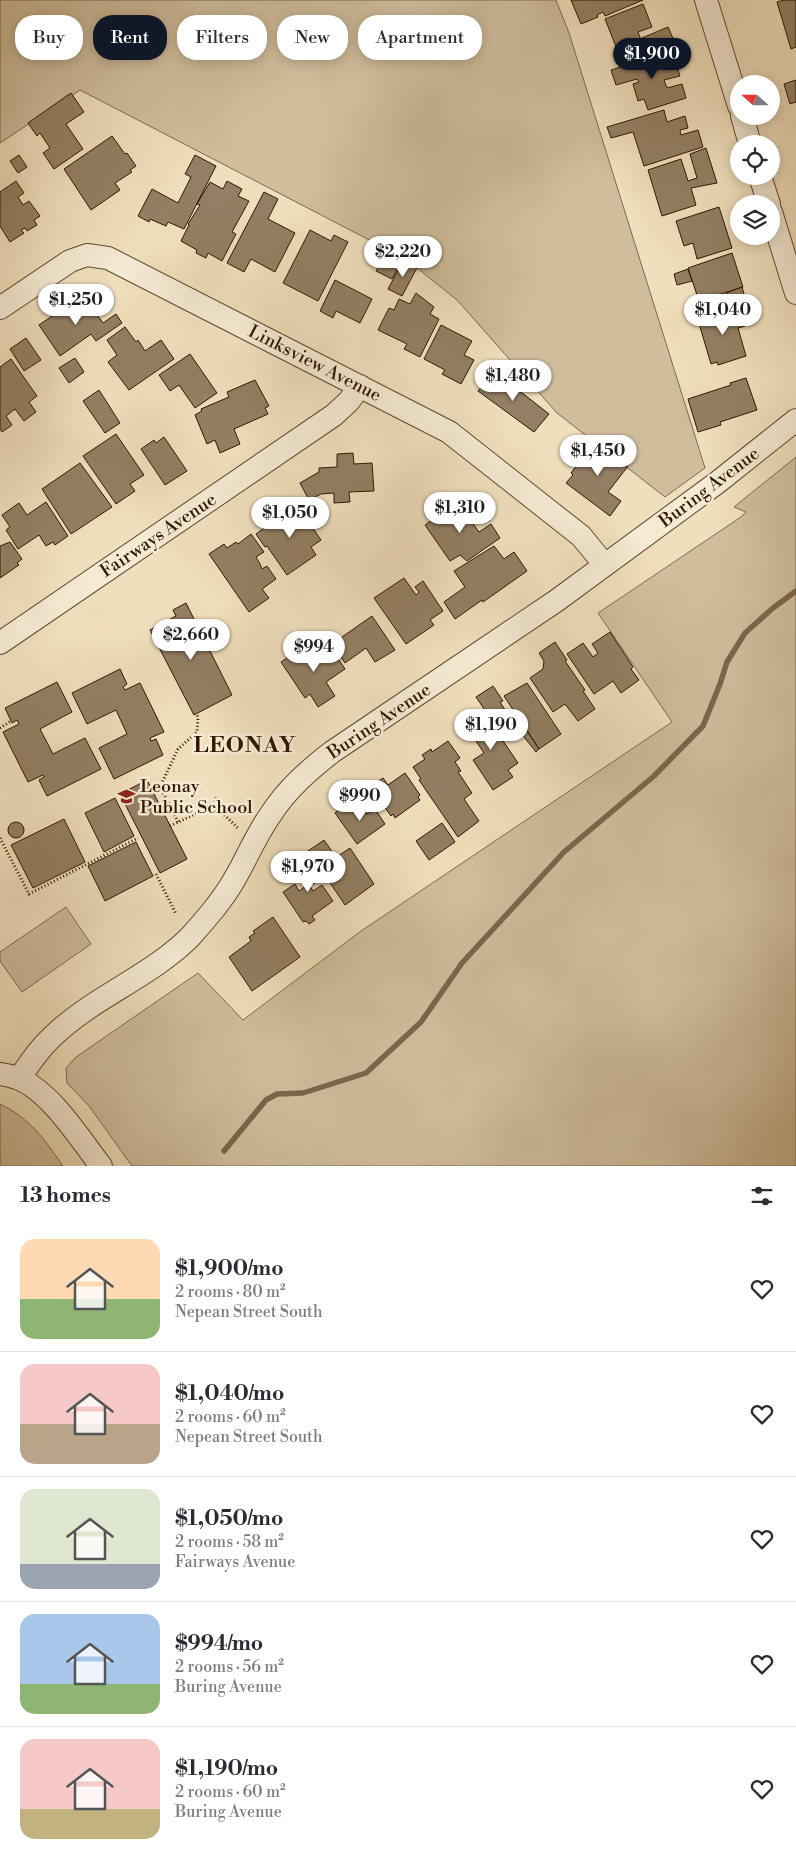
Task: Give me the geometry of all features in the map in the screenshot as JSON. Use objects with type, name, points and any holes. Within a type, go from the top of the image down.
[{"type":"street","points":[[706,0],[730,77]]},
{"type":"street","points":[[780,241],[796,292]]},
{"type":"street","name":"Linksview Avenue","points":[[0,308],[70,260],[87,255],[102,256],[449,432],[581,536],[604,564]]},
{"type":"street","name":"Fairways Avenue","points":[[0,643],[334,415],[350,402],[360,386]]},
{"type":"street","name":"Buring Avenue","points":[[10,1076],[61,1029],[166,956],[188,938],[225,894],[272,812],[291,788],[316,765],[332,752],[556,601],[718,482],[796,420]]},
{"type":"street","points":[[10,1076],[36,1089],[53,1105],[101,1166]]},
{"type":"path","points":[[178,822],[160,787],[178,749],[197,732],[197,713]]},
{"type":"path","points":[[0,728],[11,720]]},
{"type":"path","points":[[170,826],[214,805],[217,795]]},
{"type":"path","points":[[214,805],[233,823]]},
{"type":"path","points":[[0,838],[29,894],[138,838]]},
{"type":"path","points":[[156,874],[176,914]]},
{"type":"shaded area","points":[[0,0],[556,0],[569,33],[705,468],[665,497],[557,413],[457,300],[406,259],[80,90],[0,143]]},
{"type":"shaded area","points":[[796,457],[796,1166],[132,1166],[89,1106],[67,1083],[66,1068],[76,1057],[198,973],[243,1020],[361,931],[672,722],[598,613],[741,517],[746,512],[734,507]]},
{"type":"shaded area","points":[[66,907],[91,944],[22,992],[0,961],[0,952]]},
{"type":"shaded area","points":[[0,1104],[29,1123],[43,1138],[63,1166],[0,1166]]},
{"type":"building","points":[[571,0],[643,0],[605,16],[603,12],[597,15],[598,17],[581,24]]},
{"type":"building","points":[[796,0],[796,47],[791,49],[777,2]]},
{"type":"building","points":[[643,4],[652,27],[638,32],[646,53],[622,62],[605,19]]},
{"type":"building","points":[[668,27],[676,45],[649,56],[642,38]]},
{"type":"building","points":[[672,51],[680,76],[664,80],[667,88],[682,84],[686,98],[648,110],[644,99],[638,101],[633,84],[639,82],[637,79],[616,85],[611,70]]},
{"type":"building","points":[[796,80],[796,102],[790,104],[784,84]]},
{"type":"building","points":[[71,93],[84,112],[66,124],[83,149],[54,169],[43,153],[50,148],[40,133],[37,136],[28,123]]},
{"type":"building","points":[[664,110],[667,122],[685,116],[688,128],[680,130],[681,135],[698,130],[703,147],[644,166],[633,132],[611,138],[607,127]]},
{"type":"building","points":[[112,136],[136,166],[130,170],[132,172],[115,183],[120,190],[91,210],[64,169]]},
{"type":"building","points":[[706,148],[717,183],[691,188],[696,205],[662,216],[648,170],[681,159],[688,181],[697,178],[690,154]]},
{"type":"building","points":[[19,155],[27,167],[18,173],[10,161]]},
{"type":"building","points":[[195,155],[216,166],[184,229],[168,222],[166,226],[150,219],[149,222],[138,216],[152,189],[178,203],[191,177],[185,174]]},
{"type":"building","points":[[16,181],[24,193],[18,197],[23,205],[29,201],[40,216],[34,220],[37,225],[27,231],[25,228],[21,230],[24,233],[10,242],[0,226],[0,192]]},
{"type":"building","points":[[227,181],[242,189],[238,196],[249,201],[232,232],[236,234],[222,261],[208,253],[206,258],[196,253],[197,250],[181,241],[188,224],[200,205],[197,204],[210,182],[223,189]]},
{"type":"building","points":[[264,192],[278,199],[268,219],[295,233],[275,272],[251,259],[244,272],[227,263]]},
{"type":"building","points":[[719,207],[732,248],[697,259],[693,243],[684,246],[676,221]]},
{"type":"building","points":[[310,230],[331,241],[334,235],[348,242],[318,301],[283,283]]},
{"type":"building","points":[[389,246],[405,255],[392,279],[376,271]]},
{"type":"building","points":[[732,253],[743,287],[699,301],[688,268]]},
{"type":"building","points":[[404,259],[418,266],[402,296],[388,289]]},
{"type":"building","points":[[688,269],[692,281],[677,285],[674,274]]},
{"type":"building","points":[[335,280],[372,299],[360,323],[336,311],[333,318],[320,311]]},
{"type":"building","points":[[742,287],[746,301],[730,306],[726,293]]},
{"type":"building","points":[[416,293],[434,307],[430,314],[439,319],[420,357],[404,349],[407,344],[378,330],[389,308],[394,310],[399,299],[410,304]]},
{"type":"building","points":[[726,294],[730,305],[711,310],[708,300]]},
{"type":"building","points":[[80,297],[89,310],[92,308],[103,323],[116,314],[122,323],[96,341],[91,334],[60,356],[39,325]]},
{"type":"building","points":[[739,307],[745,326],[738,328],[746,356],[718,365],[717,362],[711,364],[698,320]]},
{"type":"building","points":[[441,325],[472,341],[464,355],[474,360],[461,384],[442,374],[445,370],[424,359]]},
{"type":"building","points":[[125,327],[136,342],[138,340],[145,351],[161,340],[174,359],[129,390],[108,362],[117,355],[107,340]]},
{"type":"building","points":[[26,338],[41,360],[24,371],[10,349]]},
{"type":"building","points":[[190,354],[217,393],[195,408],[179,385],[170,391],[159,375]]},
{"type":"building","points":[[75,358],[84,372],[69,383],[59,368]]},
{"type":"building","points":[[11,359],[37,396],[29,402],[36,412],[24,421],[15,409],[6,416],[12,425],[2,432],[0,429],[0,367]]},
{"type":"building","points":[[494,371],[549,414],[534,432],[478,391]]},
{"type":"building","points":[[746,378],[757,410],[720,422],[721,425],[698,432],[688,399]]},
{"type":"building","points":[[255,380],[269,406],[265,408],[268,414],[234,429],[240,444],[220,453],[215,440],[207,444],[195,415],[202,411],[201,409],[229,397],[227,392]]},
{"type":"building","points":[[99,390],[120,423],[105,433],[83,401]]},
{"type":"building","points":[[116,434],[144,475],[130,484],[135,491],[116,504],[83,456]]},
{"type":"building","points":[[164,437],[187,471],[165,485],[141,449],[154,440],[156,443]]},
{"type":"building","points":[[596,441],[628,466],[608,492],[621,501],[610,516],[566,483],[573,475],[571,473]]},
{"type":"building","points":[[353,453],[354,464],[372,463],[374,491],[349,492],[350,502],[334,503],[334,493],[321,494],[309,500],[300,483],[319,472],[319,468],[337,467],[337,454]]},
{"type":"building","points":[[80,463],[112,507],[71,534],[42,489]]},
{"type":"building","points":[[46,502],[68,536],[55,545],[53,542],[46,546],[39,535],[18,549],[6,530],[10,527],[2,515],[19,503],[27,515]]},
{"type":"building","points":[[295,502],[321,540],[311,547],[316,555],[287,575],[267,546],[265,547],[256,534],[275,520],[273,517]]},
{"type":"building","points":[[457,502],[479,532],[491,524],[500,538],[467,561],[460,555],[450,561],[425,525]]},
{"type":"building","points":[[251,534],[264,552],[256,557],[262,569],[267,566],[276,579],[262,589],[269,598],[249,612],[209,554],[224,544],[227,548],[236,542],[238,544]]},
{"type":"building","points":[[10,542],[22,559],[17,563],[19,565],[0,578],[0,546]]},
{"type":"building","points":[[494,546],[504,559],[514,552],[527,571],[455,619],[444,602],[465,587],[454,571]]},
{"type":"building","points":[[404,578],[416,595],[419,592],[415,587],[423,581],[443,611],[430,620],[434,625],[406,644],[374,598]]},
{"type":"building","points":[[186,603],[232,695],[194,715],[150,630],[176,616],[173,610]]},
{"type":"building","points":[[372,616],[395,650],[375,662],[366,648],[345,663],[332,644]]},
{"type":"building","points":[[610,632],[633,667],[631,669],[639,680],[621,693],[613,681],[594,694],[567,654],[583,643],[593,657],[598,653],[592,644]]},
{"type":"building","points":[[555,642],[595,709],[578,721],[565,704],[553,712],[530,678],[543,669],[544,661],[539,653]]},
{"type":"building","points":[[329,645],[345,669],[326,682],[335,696],[318,707],[310,694],[305,698],[281,662],[302,648],[310,658]]},
{"type":"building","points":[[120,669],[127,684],[123,687],[125,690],[140,683],[164,732],[150,738],[151,741],[156,739],[163,755],[114,779],[99,748],[127,734],[116,710],[87,724],[72,693]]},
{"type":"building","points":[[57,682],[72,712],[40,729],[53,754],[85,738],[101,769],[47,796],[39,780],[44,777],[43,775],[28,782],[3,732],[19,724],[17,720],[12,723],[5,708]]},
{"type":"building","points":[[527,683],[561,734],[539,749],[504,696]]},
{"type":"building","points":[[493,686],[503,701],[500,702],[518,730],[506,738],[501,730],[499,731],[476,697]]},
{"type":"building","points":[[482,710],[518,763],[508,770],[513,777],[493,790],[473,760],[484,753],[464,723]]},
{"type":"building","points":[[515,712],[539,749],[536,752],[512,722],[510,716]]},
{"type":"building","points":[[448,741],[460,758],[455,762],[461,771],[458,772],[472,793],[464,799],[479,821],[458,837],[419,780],[421,779],[413,767],[425,759],[422,755],[431,749],[432,752]]},
{"type":"building","points":[[405,773],[420,795],[418,797],[420,800],[395,818],[393,814],[391,816],[370,787],[383,778],[388,785]]},
{"type":"building","points":[[147,780],[187,859],[160,873],[120,794]]},
{"type":"building","points":[[115,798],[134,836],[104,852],[85,813]]},
{"type":"building","points":[[347,804],[352,812],[361,806],[367,814],[375,809],[385,824],[357,844],[335,813]]},
{"type":"building","points":[[64,819],[85,862],[33,888],[11,845]]},
{"type":"building","points":[[16,822],[24,830],[16,838],[8,830]]},
{"type":"building","points":[[442,823],[455,842],[429,860],[416,841]]},
{"type":"building","points":[[324,840],[333,853],[317,864],[308,851]]},
{"type":"building","points":[[136,842],[153,876],[105,901],[88,866]]},
{"type":"building","points":[[350,848],[374,884],[345,905],[320,868]]},
{"type":"building","points":[[309,858],[323,878],[310,886],[313,891],[322,885],[333,901],[312,916],[315,920],[309,924],[306,921],[303,922],[283,892],[295,884],[299,891],[307,885],[295,868]]},
{"type":"building","points":[[273,917],[300,957],[252,991],[229,957],[251,941],[249,937],[255,933],[253,931]]},
{"type":"waterway","points":[[224,1151],[266,1100],[277,1094],[303,1093],[366,1073],[421,1022],[462,963],[564,852],[654,776],[703,726],[727,662],[745,633],[796,591]]},
{"type":"place","name":"Leonay Public School","points":[[126,796]]},
{"type":"district","name":"LEONAY","points":[[245,744]]}]
